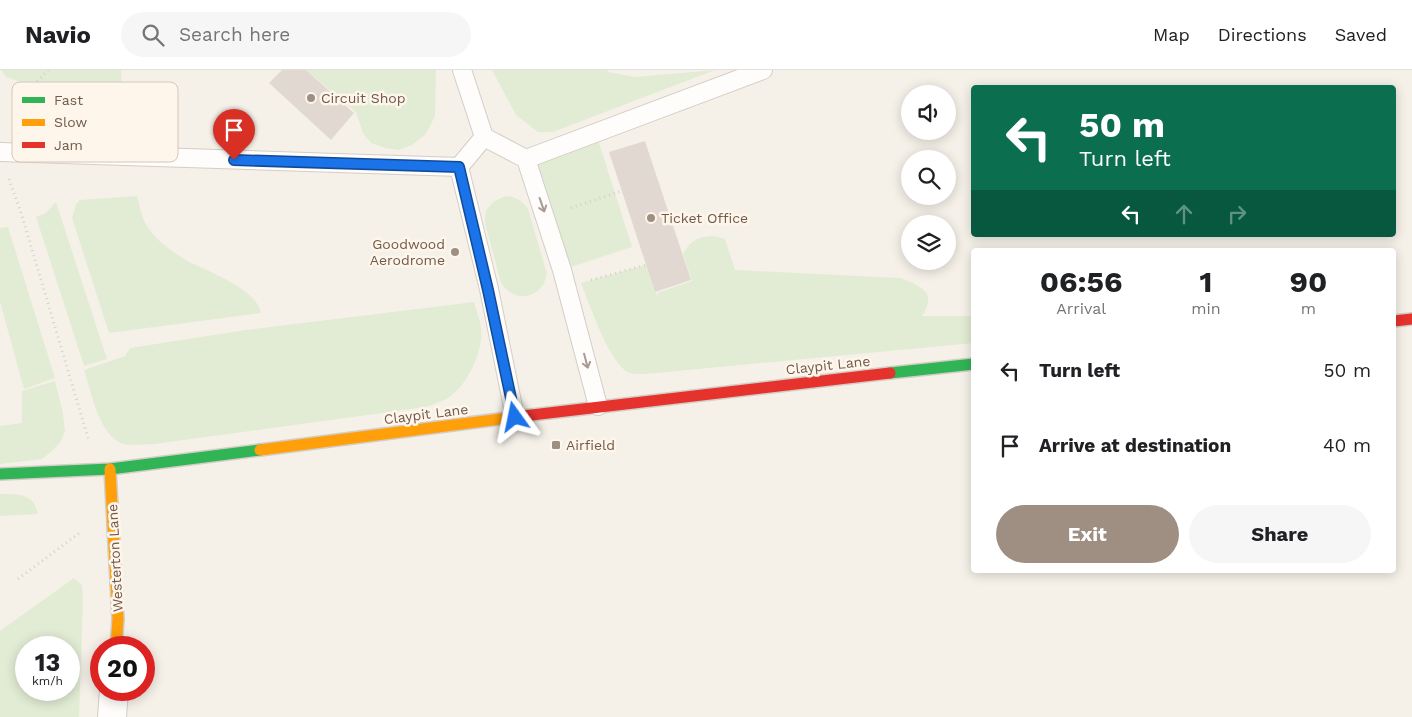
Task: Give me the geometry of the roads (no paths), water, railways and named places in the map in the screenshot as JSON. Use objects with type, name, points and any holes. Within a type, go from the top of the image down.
[{"type":"street","points":[[1396,321],[1412,319]]},
{"type":"street","name":"Claypit Lane","points":[[0,474],[110,469],[598,406],[971,364]]},
{"type":"street","name":"Westerton Lane","points":[[110,469],[118,619],[117,636]]},
{"type":"street","points":[[112,717],[113,701]]},
{"type":"lane","points":[[462,70],[484,137],[526,159],[546,216],[598,406]]},
{"type":"lane","points":[[526,159],[763,70]]},
{"type":"lane","points":[[459,167],[484,137]]},
{"type":"lane","points":[[178,158],[459,167]]},
{"type":"lane","points":[[459,167],[515,417]]},
{"type":"place","name":"Circuit Shop","points":[[311,98]]},
{"type":"place","name":"Ticket Office","points":[[651,218]]},
{"type":"place","name":"Goodwood Aerodrome","points":[[455,252]]},
{"type":"place","name":"Airfield","points":[[556,445]]}]
